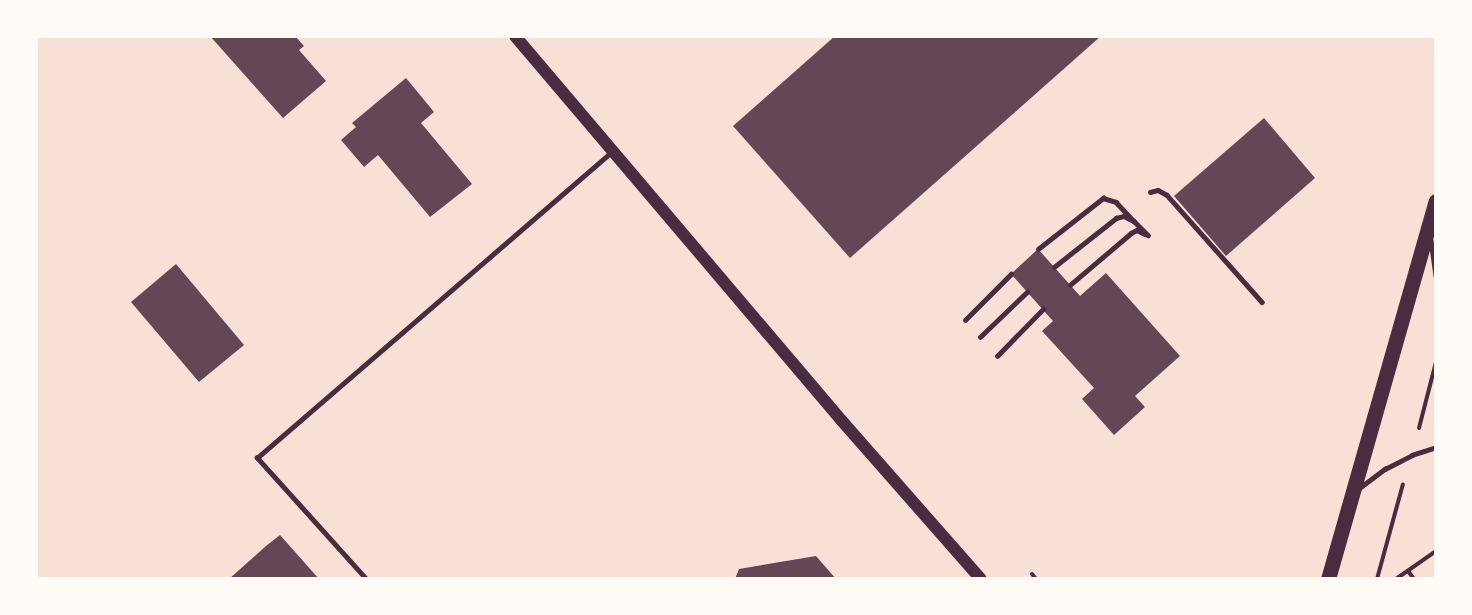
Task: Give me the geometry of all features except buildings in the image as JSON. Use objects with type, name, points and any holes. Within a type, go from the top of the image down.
[{"type":"main road","points":[[515,36],[842,421],[981,579]]},
{"type":"main road","points":[[1328,579],[1436,201]]},
{"type":"lane","points":[[366,579],[257,458],[612,152]]},
{"type":"lane","points":[[1150,192],[1158,190],[1167,195],[1262,302]]},
{"type":"lane","points":[[1038,249],[1103,198],[1116,202],[1148,235],[1137,230],[1131,233],[1070,285]]},
{"type":"lane","points":[[1054,267],[1116,218],[1124,216],[1134,221]]},
{"type":"lane","points":[[1429,225],[1436,276]]},
{"type":"lane","points":[[965,320],[1011,274]]},
{"type":"lane","points":[[980,337],[1027,292]]},
{"type":"lane","points":[[997,356],[1043,309]]},
{"type":"lane","points":[[1353,493],[1385,469],[1412,455],[1436,447]]},
{"type":"path","points":[[1396,579],[1436,551]]},
{"type":"path","points":[[1408,571],[1414,579]]},
{"type":"path","points":[[1032,574],[1036,579]]}]
